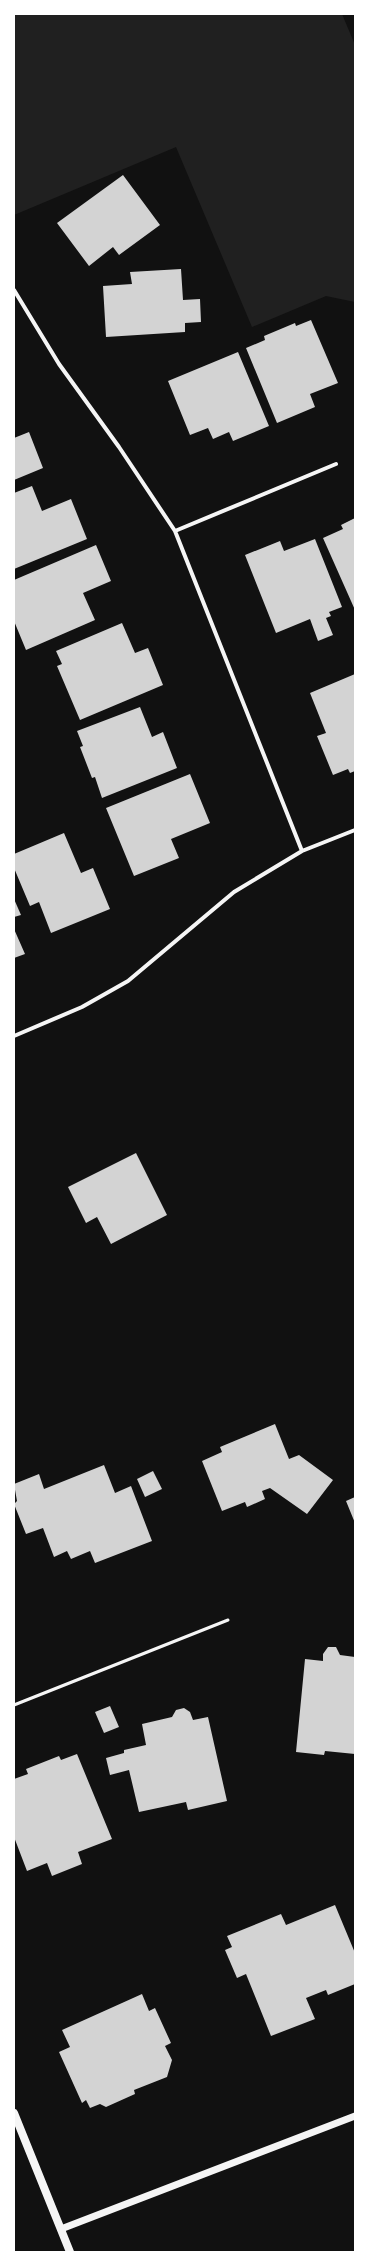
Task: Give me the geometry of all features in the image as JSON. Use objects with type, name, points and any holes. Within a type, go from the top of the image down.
[{"type":"main road","points":[[14,2113],[70,2252]]},
{"type":"street","points":[[14,290],[58,364],[119,447],[175,531],[302,851]]},
{"type":"street","points":[[175,531],[336,464]]},
{"type":"street","points":[[14,1036],[82,1007],[128,981],[234,892],[302,851],[355,830]]},
{"type":"street","points":[[61,2229],[355,2116]]},
{"type":"lane","points":[[14,1705],[228,1620]]},
{"type":"shaded area","points":[[14,14],[342,14],[355,45],[355,302],[326,296],[252,327],[176,147],[14,215]]},
{"type":"building","points":[[123,175],[160,225],[119,255],[113,247],[89,266],[57,223]]},
{"type":"building","points":[[181,269],[183,300],[200,299],[201,322],[185,323],[185,332],[106,337],[103,286],[132,284],[130,272]]},
{"type":"building","points":[[311,320],[338,383],[310,394],[315,407],[277,423],[246,348],[265,340],[264,336],[295,323],[296,326]]},
{"type":"building","points":[[238,352],[269,426],[233,441],[229,432],[213,439],[208,428],[190,435],[168,381]]},
{"type":"building","points":[[29,432],[43,468],[14,480],[14,438]]},
{"type":"building","points":[[32,486],[42,511],[71,499],[87,539],[14,569],[14,493]]},
{"type":"building","points":[[355,518],[355,610],[323,538],[343,529],[341,525]]},
{"type":"building","points":[[315,539],[342,607],[329,612],[331,616],[326,618],[333,635],[318,641],[310,619],[276,633],[245,555],[280,541],[284,551]]},
{"type":"building","points":[[96,545],[111,581],[83,593],[95,620],[26,650],[14,621],[14,580]]},
{"type":"building","points":[[122,623],[135,653],[148,648],[163,685],[80,720],[57,666],[62,664],[56,651]]},
{"type":"building","points":[[355,674],[355,771],[350,773],[348,769],[333,775],[317,736],[326,733],[310,693]]},
{"type":"building","points":[[140,707],[152,737],[163,732],[177,768],[102,798],[95,777],[92,778],[80,747],[83,746],[77,731]]},
{"type":"building","points":[[190,774],[210,823],[171,839],[179,858],[134,876],[106,808]]},
{"type":"building","points":[[64,833],[81,873],[93,868],[110,909],[51,933],[39,902],[30,906],[14,868],[14,854]]},
{"type":"building","points":[[14,899],[21,915],[14,917]]},
{"type":"building","points":[[14,929],[25,954],[14,958]]},
{"type":"building","points":[[136,1153],[167,1215],[111,1244],[97,1217],[86,1223],[68,1187]]},
{"type":"building","points":[[275,1424],[289,1459],[299,1455],[333,1480],[307,1514],[270,1488],[262,1491],[265,1499],[247,1507],[245,1502],[222,1511],[202,1461],[222,1452],[220,1447]]},
{"type":"building","points":[[104,1465],[115,1493],[131,1486],[152,1541],[95,1563],[90,1551],[71,1559],[67,1551],[54,1557],[43,1528],[26,1534],[14,1504],[17,1501],[14,1484],[39,1474],[44,1489]]},
{"type":"building","points":[[153,1471],[162,1489],[145,1497],[137,1479]]},
{"type":"building","points":[[355,1497],[355,1523],[346,1501]]},
{"type":"building","points":[[328,1647],[336,1647],[340,1655],[355,1657],[355,1754],[325,1751],[324,1755],[296,1752],[305,1659],[323,1661],[323,1654]]},
{"type":"building","points":[[110,1706],[119,1727],[104,1733],[95,1712]]},
{"type":"building","points":[[184,1708],[190,1712],[193,1720],[208,1717],[227,1801],[188,1810],[186,1802],[139,1812],[129,1770],[110,1775],[106,1758],[124,1753],[124,1750],[146,1745],[142,1724],[172,1717],[176,1710]]},
{"type":"building","points":[[77,1754],[112,1839],[78,1852],[82,1864],[52,1876],[47,1863],[27,1871],[14,1837],[14,1779],[28,1774],[26,1769],[59,1756],[61,1760]]},
{"type":"building","points":[[335,1905],[355,1953],[355,1984],[328,1995],[326,1990],[306,1998],[315,2019],[271,2036],[246,1974],[237,1978],[225,1950],[232,1947],[227,1936],[281,1914],[286,1925]]},
{"type":"building","points":[[142,1994],[149,2011],[155,2008],[171,2043],[165,2046],[172,2060],[167,2077],[134,2090],[135,2094],[106,2107],[100,2104],[90,2108],[86,2100],[82,2103],[59,2052],[70,2047],[62,2030]]}]
